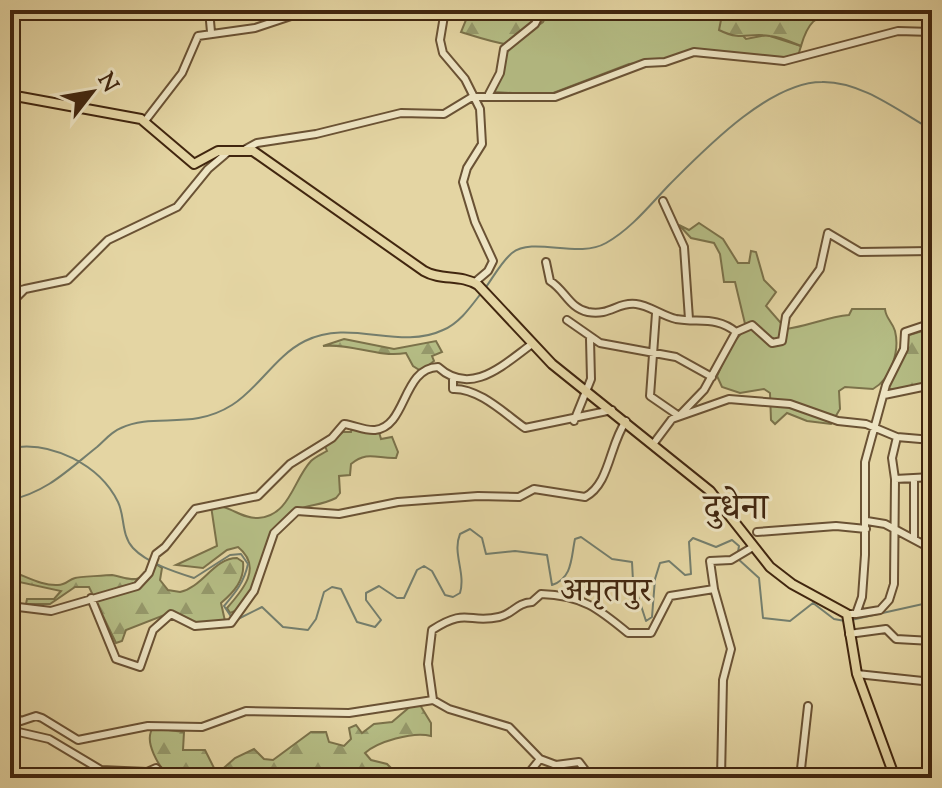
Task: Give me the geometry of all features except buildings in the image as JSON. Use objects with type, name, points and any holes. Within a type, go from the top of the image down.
[{"type":"main road","points":[[10,95],[145,121],[194,164],[218,151],[246,149],[262,156],[424,271],[437,277],[476,283],[532,344],[710,491],[753,547],[792,584],[851,615],[849,632],[857,674],[895,778]]},
{"type":"street","points":[[209,10],[211,32]]},
{"type":"street","points":[[145,121],[182,73],[194,40],[211,32],[241,31],[309,10]]},
{"type":"street","points":[[445,10],[440,40],[443,53],[477,97],[482,144],[467,168],[463,182],[475,222],[493,261],[476,283]]},
{"type":"street","points":[[489,94],[500,73],[504,49],[535,24],[542,10]]},
{"type":"street","points":[[246,149],[257,143],[316,134],[401,113],[444,114],[466,99],[489,94],[520,100],[555,97],[645,63],[665,62],[694,52],[791,61],[898,31],[932,32]]},
{"type":"street","points":[[10,293],[68,280],[108,240],[177,207],[208,169],[231,150]]},
{"type":"street","points":[[663,201],[681,234],[689,319]]},
{"type":"street","points":[[679,416],[712,377],[736,332],[752,325],[772,343],[782,341],[786,316],[820,269],[828,233],[860,252],[932,251]]},
{"type":"street","points":[[546,262],[550,281],[560,286],[579,309],[607,313],[634,304],[656,313],[718,322],[736,332]]},
{"type":"street","points":[[10,304],[25,289]]},
{"type":"street","points":[[656,313],[650,396],[679,416]]},
{"type":"street","points":[[567,320],[590,339],[614,348],[676,357],[712,377]]},
{"type":"street","points":[[851,615],[862,597],[867,521],[864,469],[884,395],[904,349],[905,332],[932,323]]},
{"type":"street","points":[[574,421],[587,392],[591,370],[590,339]]},
{"type":"street","points":[[10,606],[51,611],[142,583],[156,554],[195,509],[258,496],[290,464],[332,438],[344,424],[374,430],[390,423],[409,387],[430,368],[438,367],[453,378],[466,381],[483,377],[532,344]]},
{"type":"street","points":[[453,378],[453,389],[490,402],[525,428],[574,421],[612,410]]},
{"type":"street","points":[[884,395],[932,385]]},
{"type":"street","points":[[654,443],[666,424],[679,416],[724,400],[763,399],[801,407],[838,421],[877,427],[897,437],[932,440]]},
{"type":"street","points":[[91,598],[116,659],[136,668],[143,663],[153,630],[171,614],[195,626],[231,623],[254,591],[274,533],[297,511],[339,514],[398,502],[519,497],[534,489],[585,497],[603,480],[610,449],[626,421]]},
{"type":"street","points":[[851,615],[880,610],[889,600],[894,584],[893,449],[897,437]]},
{"type":"street","points":[[895,479],[932,477]]},
{"type":"street","points":[[914,478],[914,539]]},
{"type":"street","points":[[867,521],[895,529],[932,549]]},
{"type":"street","points":[[757,532],[836,526],[866,529]]},
{"type":"street","points":[[721,778],[723,680],[731,649],[714,589],[710,561],[731,560],[753,547]]},
{"type":"street","points":[[433,700],[428,664],[432,630],[459,615],[502,617],[520,603],[532,602],[541,594],[547,594],[583,601],[610,615],[628,633],[642,635],[654,630],[666,602],[676,593],[714,589]]},
{"type":"street","points":[[849,632],[886,629],[896,639],[932,641]]},
{"type":"street","points":[[857,674],[932,682]]},
{"type":"street","points":[[10,715],[21,721],[36,716],[42,718],[78,740],[148,726],[202,727],[246,711],[349,713],[433,700],[449,709],[509,727],[540,759],[556,765],[579,762],[591,778]]},
{"type":"street","points":[[800,778],[808,706]]},
{"type":"street","points":[[10,730],[49,739],[101,770],[147,772],[156,768],[168,778]]},
{"type":"street","points":[[525,778],[540,759]]},
{"type":"street","points":[[908,778],[932,774]]},
{"type":"green space","points":[[470,10],[549,10],[543,22],[510,45],[461,32]]},
{"type":"green space","points":[[549,10],[723,10],[722,14],[746,39],[767,35],[801,46],[798,56],[784,59],[691,51],[666,60],[629,64],[548,95],[494,92],[500,62],[515,44],[542,21]]},
{"type":"green space","points":[[723,10],[839,10],[813,22],[801,46],[774,37],[740,36],[719,30]]},
{"type":"green space","points":[[699,223],[723,239],[738,263],[749,263],[751,251],[756,252],[764,280],[776,292],[766,306],[786,329],[849,315],[852,309],[885,309],[895,331],[896,347],[893,364],[885,379],[873,389],[845,387],[839,391],[840,409],[831,424],[807,421],[787,413],[775,424],[771,420],[770,393],[764,389],[740,393],[722,387],[717,376],[731,345],[746,328],[735,282],[724,282],[720,254],[714,243],[691,238],[679,225],[689,230]]},
{"type":"green space","points":[[932,328],[932,382],[902,390],[888,389],[906,336]]},
{"type":"green space","points":[[344,339],[394,349],[436,341],[442,352],[432,356],[434,361],[421,371],[413,366],[406,353],[385,354],[323,346]]},
{"type":"green space","points":[[352,427],[379,432],[381,439],[392,437],[398,452],[396,458],[362,457],[351,464],[350,475],[339,476],[340,493],[336,498],[302,508],[289,516],[274,534],[252,588],[239,608],[230,613],[227,608],[244,586],[250,570],[249,562],[238,547],[227,550],[203,568],[176,565],[217,546],[211,506],[224,507],[252,518],[269,516],[284,504],[311,461],[327,451],[325,446],[343,432],[351,432]]},
{"type":"green space","points":[[237,558],[243,562],[242,574],[234,590],[221,603],[225,621],[198,624],[172,612],[126,630],[122,641],[116,643],[89,587],[75,587],[50,604],[26,604],[27,599],[54,599],[61,591],[10,580],[10,571],[52,585],[75,578],[112,575],[136,579],[154,563],[162,568],[160,580],[168,590],[180,592],[195,585],[222,563]]},
{"type":"green space","points":[[412,705],[420,705],[431,723],[431,736],[396,738],[365,753],[371,760],[387,764],[401,778],[361,778],[342,769],[339,778],[171,778],[157,761],[151,747],[150,733],[153,728],[184,732],[183,750],[205,750],[217,774],[235,758],[254,749],[264,759],[273,760],[311,732],[326,732],[329,742],[344,746],[351,739],[349,728],[356,725],[362,733],[374,724],[392,722]]},
{"type":"waterway","points":[[486,287],[505,260],[521,248],[582,249],[606,243],[624,231],[700,154],[739,120],[781,93],[802,85],[837,83],[866,92],[932,130]]},
{"type":"waterway","points":[[10,500],[35,492],[56,479],[121,428],[147,421],[202,417],[232,405],[294,347],[305,341],[340,333],[426,336],[455,323],[482,292]]},
{"type":"waterway","points":[[10,448],[42,448],[73,458],[87,467],[110,489],[118,502],[129,543],[146,558],[162,566],[194,578],[230,555],[241,554],[248,564],[239,586],[224,606],[232,618]]},
{"type":"waterway","points":[[238,619],[262,607],[283,627],[308,630],[316,619],[324,592],[332,587],[341,589],[357,622],[375,627],[381,620],[366,600],[366,593],[379,586],[397,598],[404,598],[417,570],[424,566],[432,571],[445,595],[453,597],[460,593],[461,586],[458,541],[460,534],[470,529],[482,538],[486,554],[515,551],[547,555],[552,585],[564,577],[572,560],[575,539],[581,537],[612,559],[632,562],[633,581],[646,621],[652,617],[655,579],[660,563],[669,561],[685,575],[691,574],[689,542],[693,538],[716,547],[732,540],[739,546],[738,552]]},
{"type":"waterway","points":[[737,558],[759,578],[763,618],[790,621],[813,603],[834,619],[845,621]]},
{"type":"waterway","points":[[851,620],[932,602]]},
{"type":"district","name":"दुधेना","points":[[736,510]]},
{"type":"district","name":"अमृतपुर","points":[[606,592]]}]
